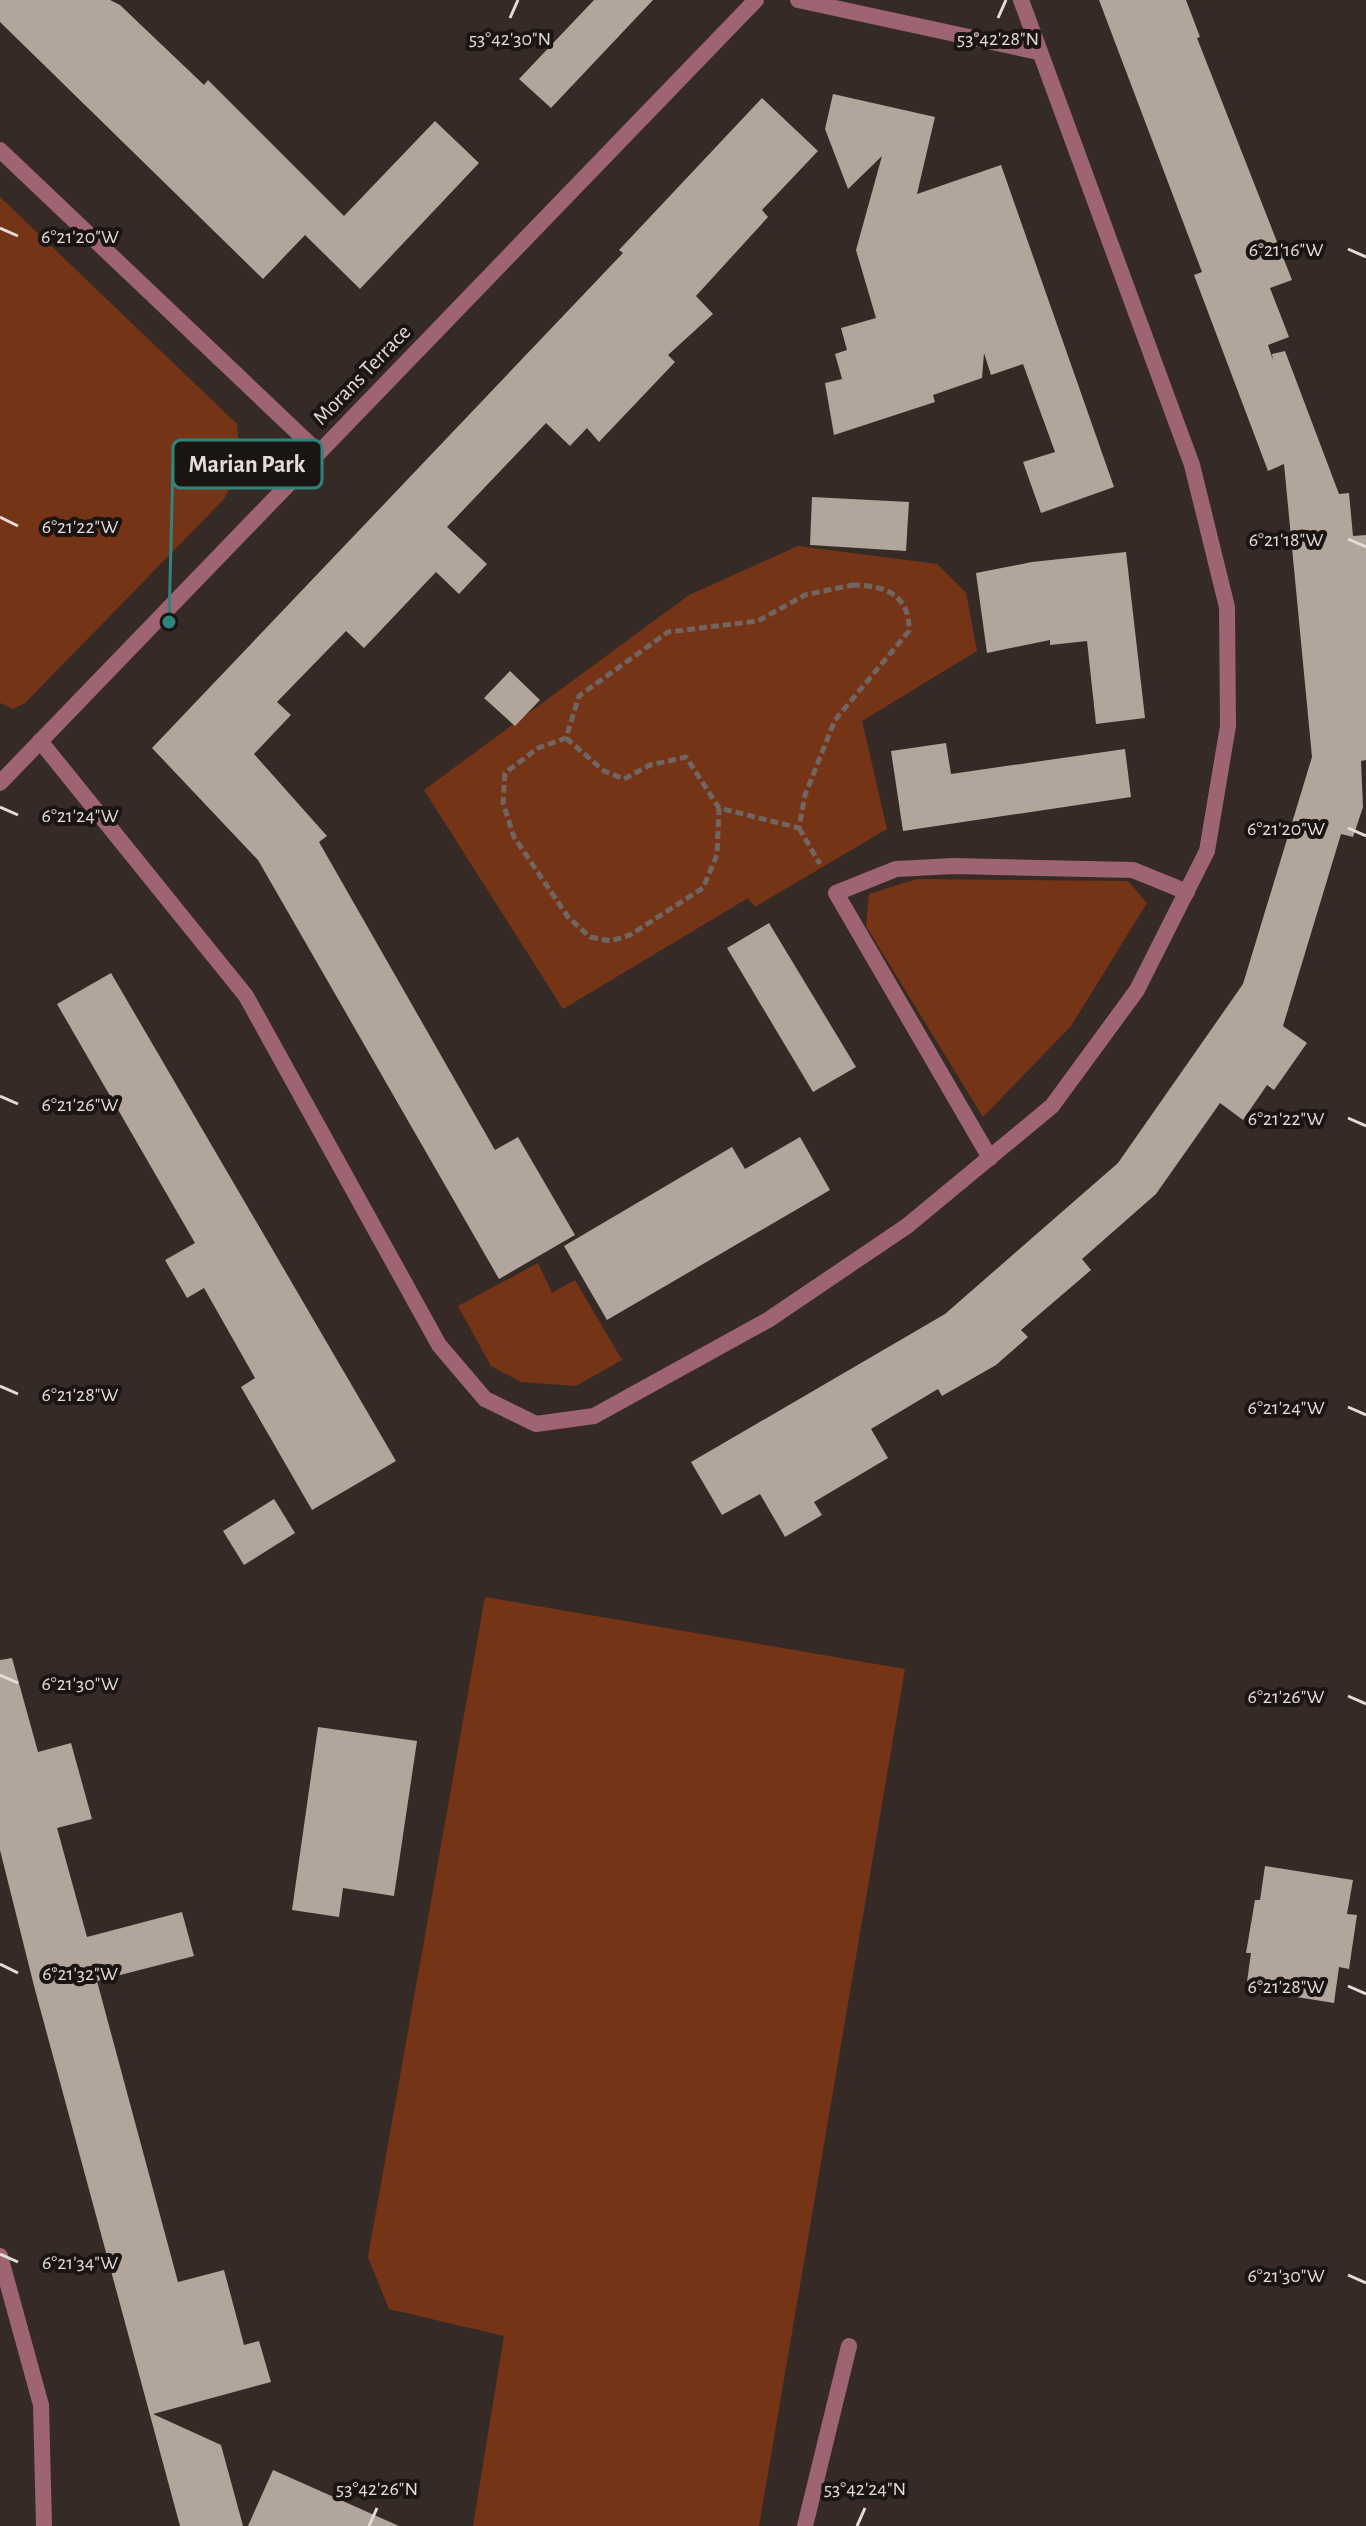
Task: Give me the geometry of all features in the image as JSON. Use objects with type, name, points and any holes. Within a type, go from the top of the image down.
[{"type":"street","name":"Morans Terrace","points":[[0,783],[317,451],[756,0]]},
{"type":"street","points":[[798,0],[1038,52]]},
{"type":"street","points":[[40,741],[246,996],[439,1345],[485,1399],[536,1424],[594,1416],[768,1320],[907,1226],[1052,1106],[1137,990],[1207,851],[1228,726],[1227,607],[1192,465],[1021,0]]},
{"type":"street","points":[[0,150],[317,451]]},
{"type":"street","points":[[990,1158],[836,893],[896,869],[954,866],[1133,870],[1187,892]]},
{"type":"street","points":[[0,2256],[41,2405],[44,2526]]},
{"type":"street","points":[[805,2526],[849,2346]]},
{"type":"path","points":[[566,738],[579,696],[668,632],[758,621],[805,595],[829,589],[869,585],[897,594],[910,614],[909,631],[835,720],[805,795],[799,828],[836,893]]},
{"type":"path","points":[[566,738],[604,771],[624,779],[650,765],[686,757],[719,808],[717,855],[703,888],[630,935],[611,941],[590,937],[568,917],[514,837],[503,803],[505,773],[538,748],[566,738]]},
{"type":"path","points":[[719,808],[799,828]]},
{"type":"shaded area","points":[[0,197],[237,424],[241,466],[224,499],[25,703],[13,709],[0,703]]},
{"type":"shaded area","points":[[798,546],[937,564],[966,593],[977,651],[862,721],[887,829],[755,907],[748,898],[563,1009],[424,790],[689,595]]},
{"type":"shaded area","points":[[917,879],[1128,881],[1147,903],[1071,1026],[983,1117],[866,926],[869,894]]},
{"type":"shaded area","points":[[538,1263],[552,1293],[575,1280],[622,1360],[576,1386],[521,1382],[491,1366],[458,1306]]},
{"type":"shaded area","points":[[485,1597],[905,1669],[759,2526],[473,2526],[504,2336],[389,2309],[368,2257]]},
{"type":"building","points":[[0,0],[110,0],[120,5],[204,85],[208,80],[344,216],[435,121],[479,163],[360,289],[305,235],[263,279],[0,22]]},
{"type":"building","points":[[594,0],[653,0],[551,108],[519,79]]},
{"type":"building","points":[[1099,0],[1186,0],[1200,37],[1197,38],[1292,280],[1270,288],[1289,337],[1268,345],[1273,360],[1272,354],[1285,351],[1339,494],[1349,493],[1353,536],[1366,535],[1366,760],[1361,761],[1363,807],[1353,837],[1341,834],[1283,1026],[1307,1043],[1274,1090],[1267,1085],[1243,1120],[1220,1103],[1156,1194],[1082,1259],[1091,1270],[1021,1330],[1028,1337],[996,1365],[942,1396],[938,1389],[871,1429],[888,1458],[814,1502],[822,1515],[785,1537],[760,1494],[722,1515],[691,1462],[945,1314],[1118,1163],[1243,984],[1312,757],[1284,464],[1268,471],[1194,275],[1202,272]]},
{"type":"building","points":[[833,94],[935,117],[917,194],[1001,165],[1114,487],[1041,513],[1023,462],[1055,452],[1023,364],[991,375],[984,353],[982,378],[933,395],[935,402],[834,435],[825,383],[842,379],[835,354],[847,350],[841,328],[876,318],[856,250],[882,156],[848,189],[825,129]]},
{"type":"building","points":[[762,98],[818,151],[762,210],[768,217],[696,296],[713,314],[668,355],[675,362],[599,442],[587,428],[570,446],[546,423],[447,527],[487,564],[459,594],[436,572],[364,648],[346,631],[277,702],[291,715],[254,754],[327,836],[319,842],[495,1150],[518,1137],[575,1235],[499,1279],[258,860],[152,748],[623,253],[619,250]]},
{"type":"building","points":[[812,497],[909,502],[906,551],[810,545]]},
{"type":"building","points":[[1126,552],[1145,718],[1096,724],[1087,641],[1050,645],[1050,640],[987,653],[976,573],[1032,562]]},
{"type":"building","points":[[510,671],[540,700],[515,726],[484,698]]},
{"type":"building","points":[[946,743],[951,774],[1125,749],[1131,797],[903,831],[891,751]]},
{"type":"building","points":[[769,923],[856,1067],[813,1092],[727,948]]},
{"type":"building","points":[[111,973],[396,1461],[312,1510],[241,1387],[255,1378],[204,1288],[187,1298],[165,1260],[195,1243],[57,1004]]},
{"type":"building","points":[[800,1137],[830,1190],[607,1320],[564,1246],[732,1147],[745,1169]]},
{"type":"building","points":[[274,1499],[295,1533],[244,1565],[223,1531]]},
{"type":"building","points":[[12,1658],[38,1752],[71,1743],[92,1819],[57,1828],[87,1937],[182,1912],[194,1956],[97,1981],[178,2282],[224,2270],[244,2345],[259,2341],[271,2382],[153,2414],[221,2445],[243,2526],[180,2526],[34,1986],[0,1850],[0,1660]]},
{"type":"building","points":[[318,1727],[417,1741],[394,1896],[343,1888],[339,1917],[292,1910]]},
{"type":"building","points":[[1265,1866],[1353,1880],[1347,1914],[1357,1915],[1349,1969],[1339,1967],[1334,2003],[1246,1989],[1251,1953],[1246,1953],[1255,1900],[1260,1900]]},
{"type":"building","points":[[273,2470],[399,2526],[248,2526]]},
{"type":"place","name":"Marian Park","points":[[169,622]]}]
